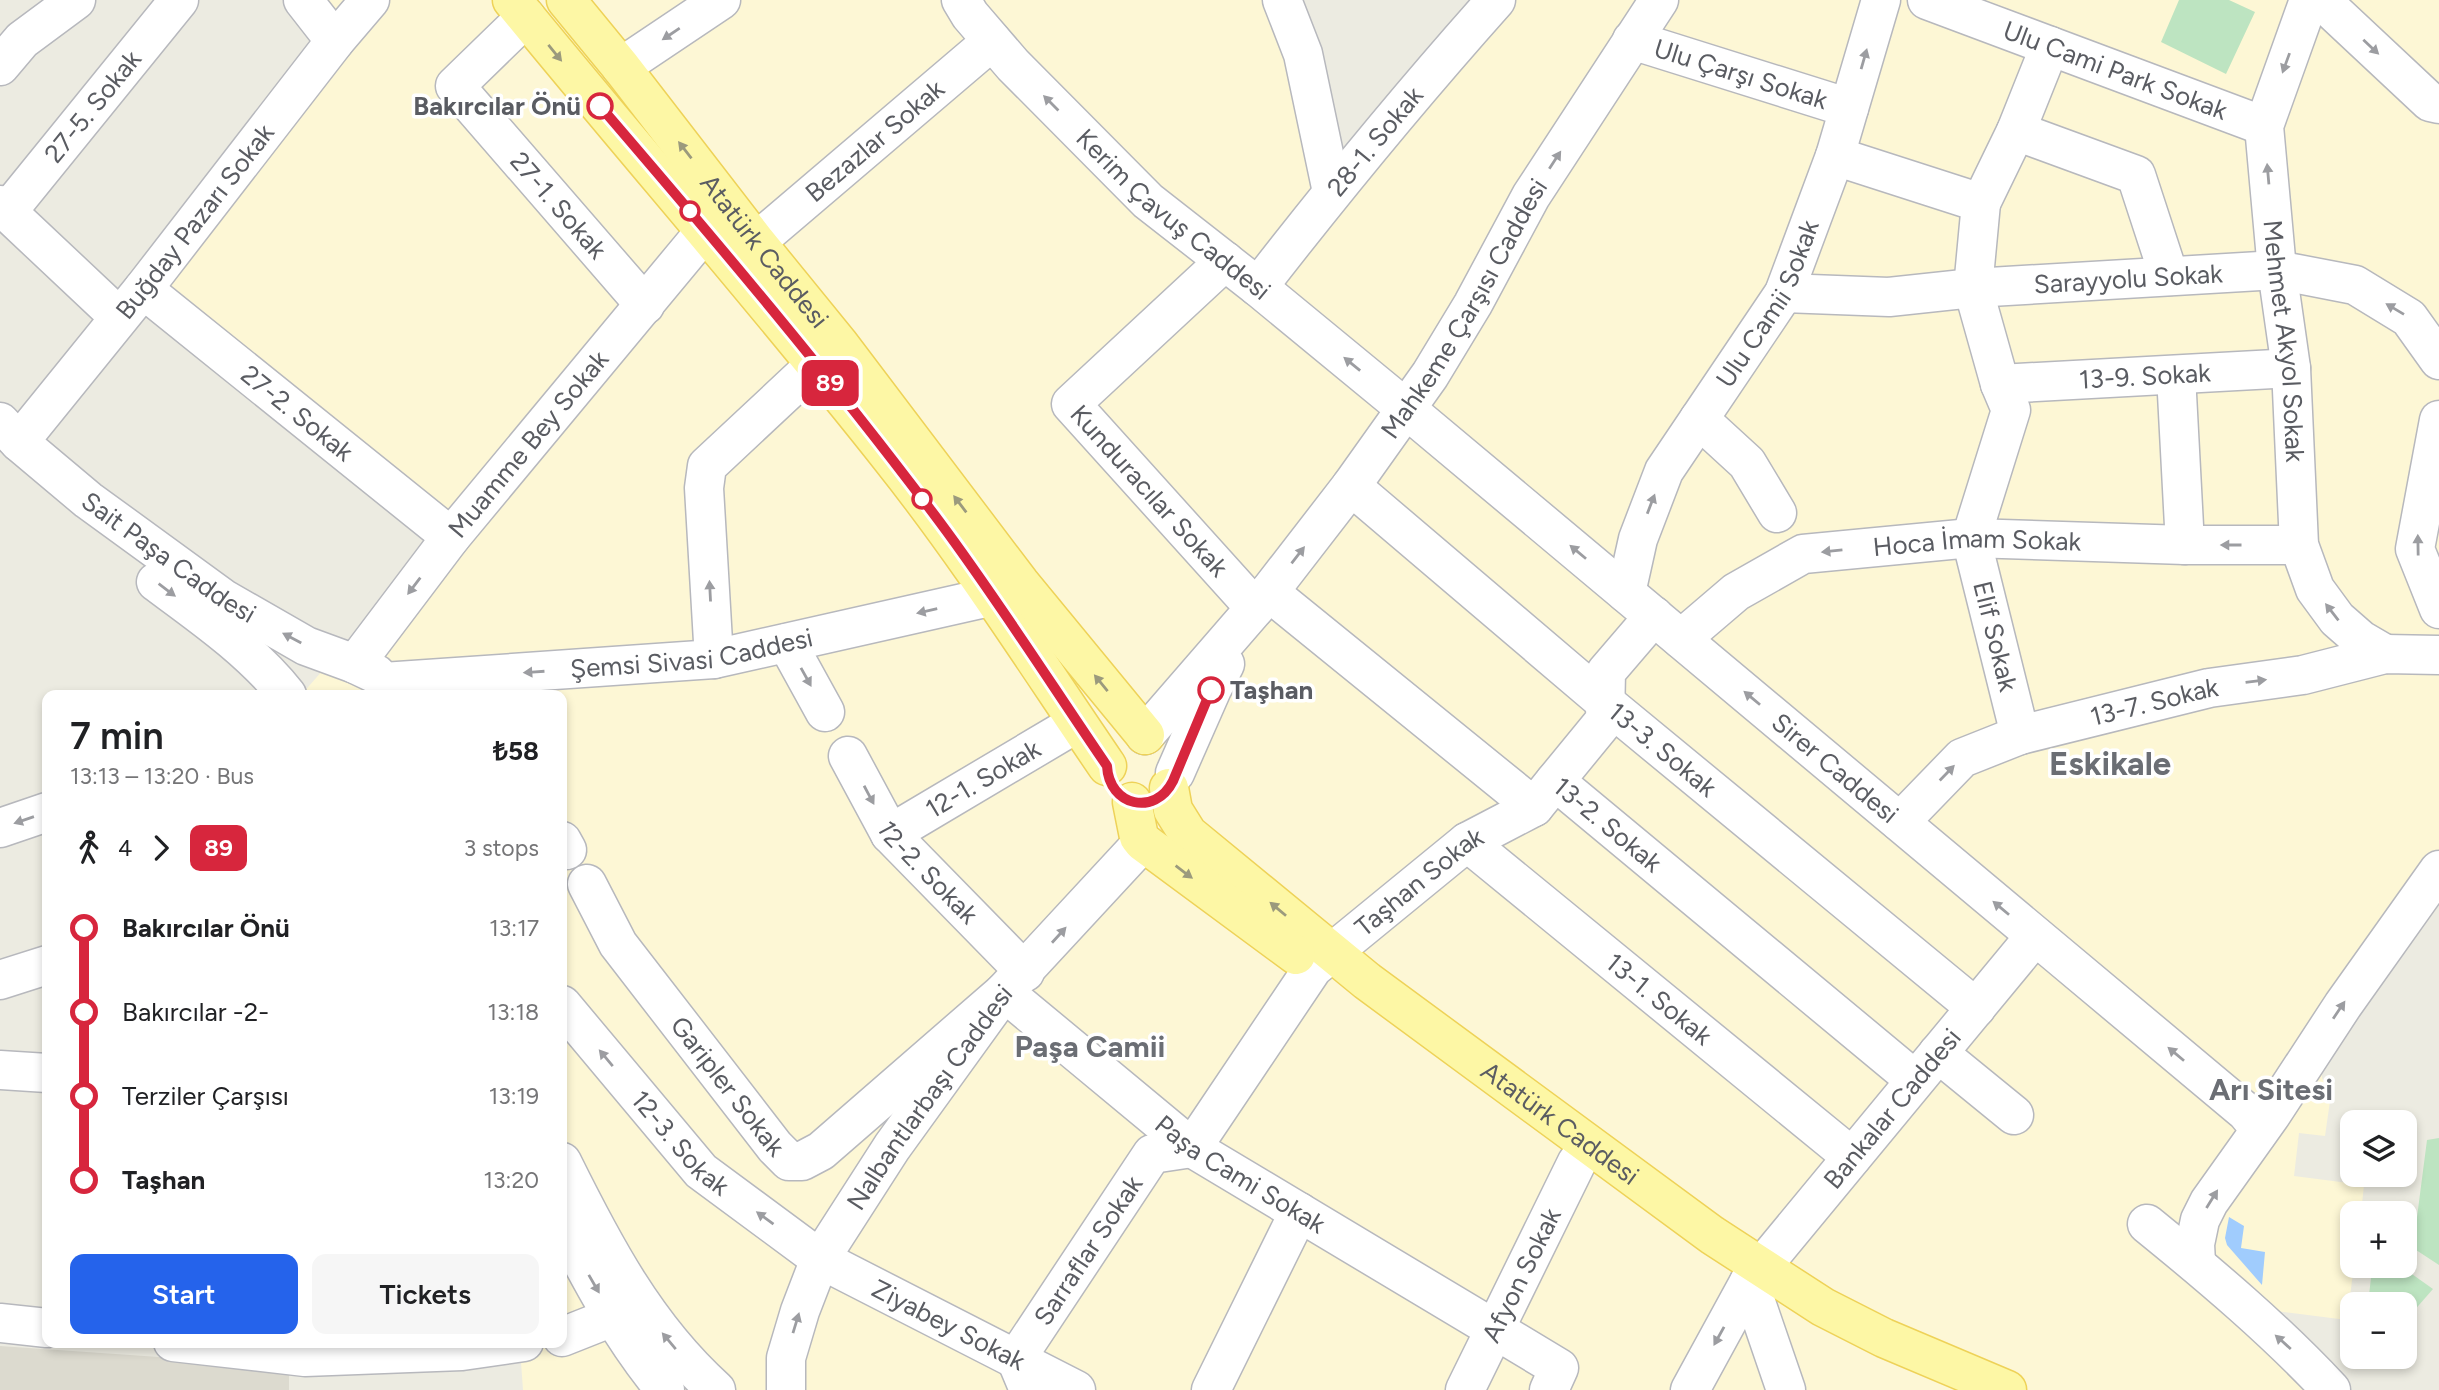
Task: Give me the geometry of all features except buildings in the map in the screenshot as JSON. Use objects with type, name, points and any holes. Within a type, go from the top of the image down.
[{"type":"main road","name":"Atatürk Caddesi","points":[[566,0],[839,344],[1020,583],[1144,735]]},
{"type":"main road","name":"Atatürk Caddesi","points":[[519,9],[706,230],[891,458],[993,596],[1107,766]]},
{"type":"main road","points":[[1144,735],[1165,745],[1173,758],[1172,780],[1157,799],[1132,802],[1112,788],[1107,766],[1116,745],[1129,737],[1144,735]]},
{"type":"main road","name":"Atatürk Caddesi","points":[[1172,780],[1173,810],[1188,834],[1322,961],[1577,1162],[1755,1275],[1884,1338],[2007,1390]]},
{"type":"main road","points":[[1132,802],[1139,837],[1143,842]]},
{"type":"main road","name":"Atatürk Caddesi","points":[[1143,842],[1322,961],[1700,1227],[1814,1325],[1947,1390]]},
{"type":"street","points":[[0,66],[22,40],[76,0]]},
{"type":"street","name":"27-5. Sokak","points":[[4,209],[179,0]]},
{"type":"street","points":[[303,0],[335,41]]},
{"type":"street","name":"Buğday Pazarı Sokak","points":[[6,440],[131,303],[370,0]]},
{"type":"street","points":[[621,67],[721,0]]},
{"type":"street","name":"Kerim Çavuş Caddesi","points":[[961,0],[992,41],[1148,201],[1405,408]]},
{"type":"street","points":[[1282,0],[1303,54],[1332,192]]},
{"type":"street","name":"28-1. Sokak","points":[[1258,287],[1332,192],[1496,0]]},
{"type":"street","name":"Ulu Camii Sokak","points":[[1654,616],[1638,539],[1664,471],[1784,293],[1835,156],[1881,0]]},
{"type":"street","name":"Ulu Cami Park Sokak","points":[[1927,0],[2264,125]]},
{"type":"street","name":"Mehmet Akyol Sokak","points":[[2309,0],[2264,125],[2277,270],[2291,368],[2299,545],[2315,589],[2337,619],[2361,640],[2385,654]]},
{"type":"street","points":[[2321,0],[2430,103],[2439,104]]},
{"type":"street","name":"Mahkeme Çarşısı Caddesi","points":[[1144,735],[1262,600],[1351,486],[1430,375],[1473,304],[1531,196],[1653,3]]},
{"type":"street","name":"27-1. Sokak","points":[[519,9],[455,86],[645,305]]},
{"type":"street","name":"Ulu Çarşı Sokak","points":[[1632,40],[1849,108]]},
{"type":"street","name":"Bezazlar Sokak","points":[[756,242],[992,41]]},
{"type":"street","points":[[1971,537],[2011,410],[2000,384],[1973,288],[1981,203],[2016,131],[2050,46]]},
{"type":"street","points":[[2016,131],[2136,175],[2169,276]]},
{"type":"street","points":[[1835,156],[1981,203]]},
{"type":"street","name":"27-2. Sokak","points":[[4,209],[451,537]]},
{"type":"street","name":"Muamme Bey Sokak","points":[[376,680],[451,537],[706,230]]},
{"type":"street","name":"Kunduracılar Sokak","points":[[1225,261],[1071,404],[1262,600]]},
{"type":"street","name":"Sarayyolu Sokak","points":[[1784,293],[1889,297],[1973,288],[2277,270],[2355,285],[2409,318],[2439,360]]},
{"type":"street","points":[[714,659],[704,488],[707,466],[815,365]]},
{"type":"street","name":"13-9. Sokak","points":[[2000,384],[2291,368]]},
{"type":"street","points":[[2176,374],[2185,545]]},
{"type":"street","name":"Sirer Caddesi","points":[[1405,408],[2252,1118],[2257,1134]]},
{"type":"street","points":[[1699,419],[1747,463],[1777,513]]},
{"type":"street","points":[[2439,420],[2415,549],[2439,609]]},
{"type":"street","name":"Sait Paşa Caddesi","points":[[6,440],[224,599],[306,646],[376,680]]},
{"type":"street","name":"Sait Paşa Caddesi","points":[[6,440],[82,525],[224,634],[272,676],[283,690]]},
{"type":"street","name":"13-3. Sokak","points":[[1351,486],[1606,704],[1976,1008]]},
{"type":"street","name":"Hoca İmam Sokak","points":[[1606,704],[1606,672],[1654,616],[1736,592],[1803,554],[1971,537],[2185,545],[2299,545]]},
{"type":"street","name":"Elif Sokak","points":[[1971,537],[2020,735]]},
{"type":"street","name":"Şemsi Sivasi Caddesi","points":[[305,690],[313,677],[333,665],[376,680],[714,659],[993,596]]},
{"type":"street","name":"Mahkeme Çarşısı Caddesi","points":[[1172,780],[1212,688],[1262,600]]},
{"type":"street","name":"13-2. Sokak","points":[[1262,600],[1545,794],[1927,1066],[2014,1115]]},
{"type":"street","points":[[787,643],[825,712]]},
{"type":"street","name":"13-7. Sokak","points":[[1900,822],[1962,758],[2020,735],[2209,688],[2304,675],[2385,654],[2439,655]]},
{"type":"street","points":[[1545,794],[1605,720],[1606,704]]},
{"type":"street","name":"12-1. Sokak","points":[[890,834],[1077,723]]},
{"type":"street","name":"12-2. Sokak","points":[[848,756],[890,834],[1015,982]]},
{"type":"street","name":"Taşhan Sokak","points":[[1322,961],[1467,842],[1545,794]]},
{"type":"street","points":[[0,828],[42,814]]},
{"type":"street","name":"Nalbantlarbaşı Caddesi","points":[[786,1390],[786,1358],[820,1259],[892,1147],[1015,982],[1143,842]]},
{"type":"street","name":"13-1. Sokak","points":[[1467,842],[1852,1157]]},
{"type":"street","points":[[2196,1263],[2195,1244],[2200,1220],[2209,1202],[2439,870]]},
{"type":"street","name":"Garipler Sokak","points":[[587,884],[618,944],[775,1147],[789,1161],[802,1161],[821,1151],[1015,982]]},
{"type":"street","name":"Bankalar Caddesi","points":[[1690,1390],[1755,1275],[2035,936]]},
{"type":"street","points":[[1192,1148],[1322,961]]},
{"type":"street","points":[[0,980],[42,967]]},
{"type":"street","name":"Paşa Cami Sokak","points":[[1015,982],[1192,1148],[1559,1368],[1549,1390]]},
{"type":"street","name":"12-3. Sokak","points":[[567,1011],[701,1171],[820,1259]]},
{"type":"street","points":[[0,1070],[42,1073]]},
{"type":"street","name":"Sarraflar Sokak","points":[[1023,1375],[1152,1154],[1192,1148]]},
{"type":"street","name":"Afyon Sokak","points":[[1465,1390],[1577,1162]]},
{"type":"street","points":[[567,1172],[593,1227],[633,1293],[681,1356],[716,1390]]},
{"type":"street","points":[[1210,1390],[1299,1212]]},
{"type":"street","points":[[2147,1224],[2196,1263],[2310,1367],[2331,1390]]},
{"type":"street","points":[[567,1233],[624,1334],[665,1390]]},
{"type":"street","name":"Ziyabey Sokak","points":[[820,1259],[1023,1375],[1076,1390]]},
{"type":"street","points":[[1755,1275],[1786,1390]]},
{"type":"street","points":[[567,1335],[615,1316]]},
{"type":"street","points":[[0,1323],[42,1327]]},
{"type":"street","points":[[211,1348],[305,1363],[483,1348]]},
{"type":"shaded area","points":[[294,0],[1293,0],[1340,162],[1484,0],[2439,0],[2439,902],[2322,1067],[2322,1078],[2331,1094],[2325,1136],[2299,1133],[2294,1176],[2340,1182],[2340,1187],[2364,1187],[2362,1201],[2340,1201],[2340,1278],[2352,1278],[2351,1292],[2340,1292],[2340,1319],[2276,1311],[2338,1390],[523,1390],[521,1362],[491,1348],[567,1348],[567,690],[305,690],[438,540],[133,286],[323,42]]},
{"type":"shaded area","points":[[0,1346],[289,1366],[289,1390],[0,1390]]},
{"type":"green space","points":[[2179,0],[2229,0],[2255,12],[2226,74],[2161,42]]},
{"type":"green space","points":[[2439,1138],[2439,1265],[2417,1251],[2417,1217],[2427,1140]]},
{"type":"green space","points":[[2371,1278],[2417,1278],[2433,1289],[2417,1307],[2417,1292],[2369,1292]]},
{"type":"water","points":[[2229,1217],[2244,1226],[2241,1248],[2265,1252],[2262,1285],[2227,1245],[2225,1238]]},
{"type":"bus line","name":"89","points":[[600,106],[724,251],[940,522],[1107,766],[1109,781],[1118,794],[1132,802],[1141,803],[1157,799],[1164,794],[1173,781],[1211,690]]},
{"type":"place","name":"Bakırcılar Önü","points":[[600,106]]},
{"type":"place","name":"Taşhan","points":[[1211,690]]},
{"type":"district","name":"Eskikale","points":[[2110,763]]},
{"type":"district","name":"Paşa Camii","points":[[1090,1047]]},
{"type":"district","name":"Arı Sitesi","points":[[2271,1090]]}]
